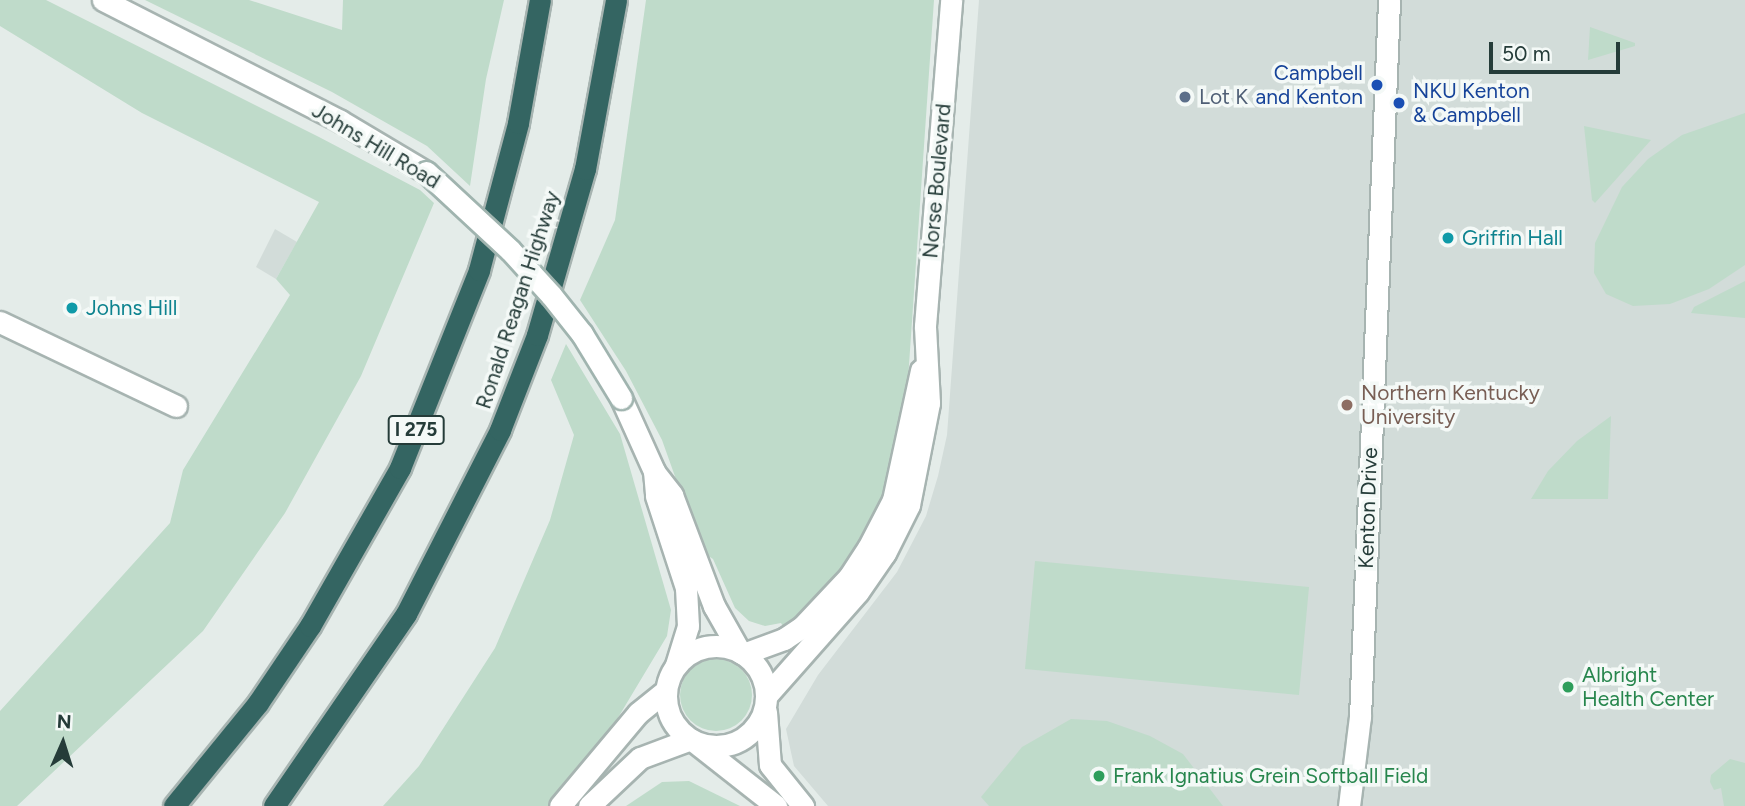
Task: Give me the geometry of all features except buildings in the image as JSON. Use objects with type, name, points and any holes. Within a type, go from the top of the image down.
[{"type":"highway","name":"I 275","points":[[174,806],[258,703],[303,637],[400,468],[479,270],[518,123],[540,0]]},
{"type":"highway","name":"Ronald Reagan Highway","points":[[274,806],[406,614],[500,430],[537,335],[585,169],[616,0]]},
{"type":"street","name":"Johns Hill Road","points":[[103,0],[340,121],[426,172],[510,250],[551,295],[621,398],[654,471],[672,495],[714,606],[742,653]]},
{"type":"street","name":"Norse Boulevard","points":[[742,653],[784,639],[802,626],[849,577],[868,548],[893,500],[924,361],[951,0]]},
{"type":"street","name":"Kenton Drive","points":[[1349,806],[1361,704],[1389,0]]},
{"type":"street","points":[[0,322],[176,406]]},
{"type":"street","name":"Norse Boulevard","points":[[767,698],[858,592],[886,553],[909,505],[926,437],[929,403],[924,361]]},
{"type":"street","name":"Johns Hill Road","points":[[654,471],[656,496],[690,608],[686,637],[675,667]]},
{"type":"street","points":[[560,806],[638,713],[666,690],[675,667],[698,649],[712,646],[742,653],[761,673],[767,698],[769,765],[803,806]]},
{"type":"street","points":[[666,690],[672,720],[776,806]]},
{"type":"street","points":[[589,806],[640,758],[693,740],[726,746],[741,740],[758,724],[767,698]]},
{"type":"shaded area","name":"Northern Kentucky University","points":[[979,0],[1745,0],[1745,806],[828,806],[794,766],[786,729],[818,675],[897,572],[926,516],[938,476],[947,435]]},
{"type":"shaded area","points":[[275,229],[297,242],[276,279],[256,267]]},
{"type":"green space","points":[[0,0],[46,0],[319,137],[420,190],[434,203],[361,376],[285,513],[203,631],[17,806],[0,806],[0,711],[170,523],[183,470],[290,295],[276,279],[319,202],[142,113],[0,26]]},
{"type":"green space","points":[[145,0],[249,0],[342,30],[343,0],[504,0],[486,79],[470,186],[427,146],[332,92]]},
{"type":"green space","points":[[646,0],[934,0],[907,394],[896,462],[876,516],[840,580],[785,630],[781,623],[765,626],[749,621],[735,608],[713,559],[702,552],[662,440],[626,371],[580,300],[615,220]]},
{"type":"green space","points":[[1590,27],[1635,43],[1635,46],[1588,60]]},
{"type":"green space","points":[[1745,113],[1745,265],[1709,289],[1670,304],[1633,306],[1606,294],[1594,273],[1595,243],[1622,187],[1648,159],[1682,135]]},
{"type":"green space","points":[[1584,126],[1651,140],[1595,203],[1592,200]]},
{"type":"green space","points":[[1745,281],[1745,318],[1691,313],[1694,307]]},
{"type":"green space","points":[[566,344],[620,434],[671,610],[667,636],[616,721],[620,727],[549,806],[383,806],[419,766],[495,648],[550,520],[574,435],[551,380]]},
{"type":"green space","points":[[1611,416],[1608,499],[1531,499],[1548,471],[1577,441]]},
{"type":"green space","points":[[1035,561],[1309,587],[1299,695],[1025,669]]},
{"type":"green space","points":[[716,659],[736,665],[746,675],[752,695],[746,715],[736,725],[716,731],[696,725],[686,715],[680,695],[686,675],[696,665]]},
{"type":"green space","name":"Frank Ignatius Grein Softball Field","points":[[1071,719],[1107,721],[1150,736],[1183,754],[1223,806],[989,806],[981,797],[1022,747]]},
{"type":"green space","points":[[1730,759],[1745,763],[1745,806],[1724,806],[1721,788],[1714,790],[1710,782],[1711,775]]},
{"type":"green space","points":[[689,781],[740,806],[626,806],[662,782]]},
{"type":"place","name":"Campbell and Kenton","points":[[1377,85]]},
{"type":"place","name":"Lot K","points":[[1185,97]]},
{"type":"place","name":"NKU Kenton & Campbell","points":[[1399,103]]},
{"type":"place","name":"Griffin Hall","points":[[1448,238]]},
{"type":"place","name":"Johns Hill","points":[[72,308]]},
{"type":"place","name":"Northern Kentucky University","points":[[1347,405]]},
{"type":"place","name":"Albright Health Center","points":[[1568,687]]},
{"type":"place","name":"Frank Ignatius Grein Softball Field","points":[[1099,776]]}]
